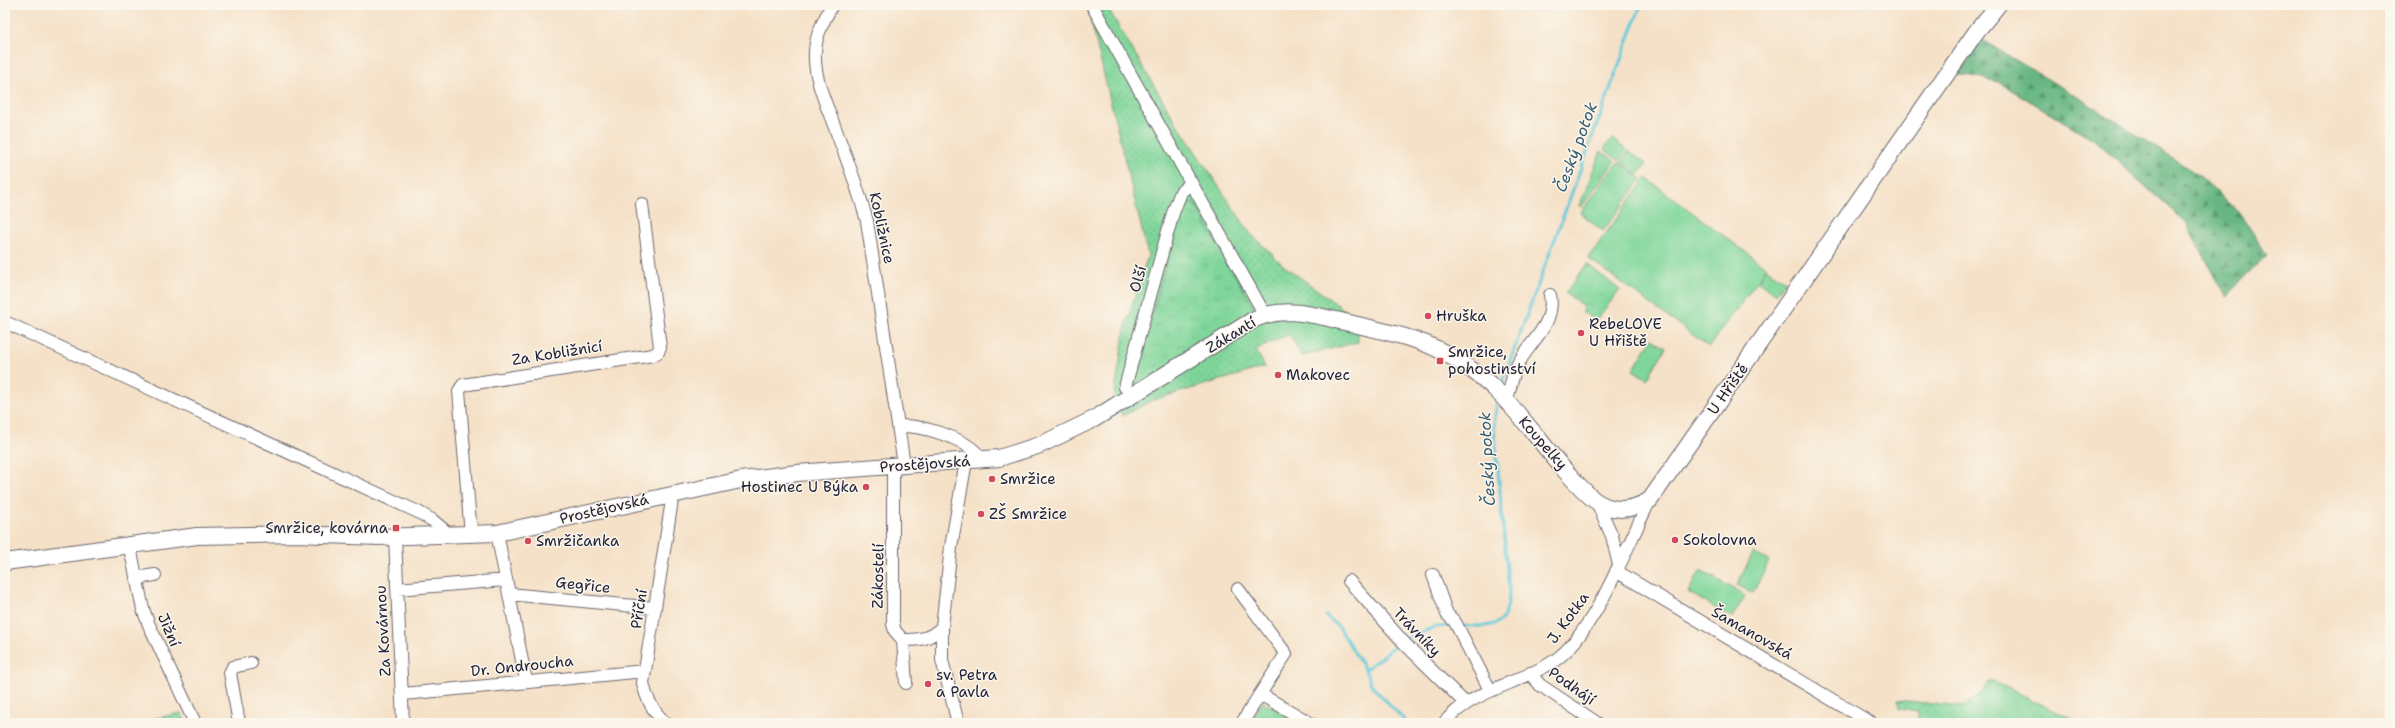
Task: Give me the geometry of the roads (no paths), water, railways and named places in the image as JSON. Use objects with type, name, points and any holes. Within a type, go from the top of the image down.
[{"type":"main road","name":"U Hřiště","points":[[1650,500],[1976,32],[1998,5]]},
{"type":"main road","name":"Zákantí","points":[[982,460],[1029,450],[1094,419],[1265,315],[1287,312],[1304,313],[1418,341],[1449,357],[1490,384]]},
{"type":"main road","name":"Koupelky","points":[[1490,384],[1584,490],[1597,502],[1612,508],[1624,509],[1635,507],[1650,500]]},
{"type":"main road","name":"Prostějovská","points":[[5,562],[154,540],[197,536],[296,534],[395,537],[497,533],[730,482],[774,475],[982,460]]},
{"type":"street","name":"Kobližnice","points":[[832,5],[819,33],[815,51],[816,64],[823,96],[860,195],[867,221],[900,426],[899,466]]},
{"type":"street","points":[[1092,5],[1190,184],[1265,315]]},
{"type":"street","name":"Olší","points":[[1125,387],[1173,213],[1181,192],[1190,184]]},
{"type":"street","name":"Za Kobližnicí","points":[[471,535],[460,391],[463,385],[653,355],[658,352],[660,347],[642,204]]},
{"type":"street","points":[[1504,399],[1518,362],[1529,346],[1546,327],[1551,304],[1550,295]]},
{"type":"street","points":[[5,322],[418,512],[432,520],[450,535]]},
{"type":"street","points":[[900,426],[910,426],[930,430],[969,446],[976,451],[982,460]]},
{"type":"street","points":[[958,723],[942,660],[942,627],[951,547],[966,461]]},
{"type":"street","name":"Zákostelí","points":[[899,466],[893,624],[895,631],[903,640]]},
{"type":"street","name":"Příční","points":[[665,723],[658,716],[645,693],[645,671],[673,494]]},
{"type":"street","points":[[1617,568],[1650,500]]},
{"type":"street","name":"Koupelky","points":[[1597,502],[1612,536],[1617,568]]},
{"type":"street","points":[[497,533],[526,681]]},
{"type":"street","name":"Za Kovárnou","points":[[395,537],[403,694],[403,723]]},
{"type":"street","name":"Jižní","points":[[129,544],[136,578],[149,625],[195,723]]},
{"type":"street","name":"J. Kotka","points":[[1490,690],[1554,661],[1573,644],[1603,596],[1617,568]]},
{"type":"street","name":"Šamanovská","points":[[1617,568],[1871,723]]},
{"type":"street","points":[[136,578],[155,575]]},
{"type":"street","name":"Trávníky","points":[[1433,575],[1447,614],[1456,627],[1490,690]]},
{"type":"street","points":[[397,590],[506,580]]},
{"type":"street","name":"Trávníky","points":[[1349,581],[1402,640],[1465,703]]},
{"type":"street","points":[[1238,589],[1286,654],[1242,723]]},
{"type":"street","name":"Gegřice","points":[[509,594],[655,608]]},
{"type":"street","points":[[906,683],[903,640],[925,639],[934,636],[942,627]]},
{"type":"street","points":[[239,723],[230,673],[233,667],[251,663]]},
{"type":"street","name":"Dr. Ondroucha","points":[[403,694],[526,681],[645,671]]},
{"type":"street","name":"Podhájí","points":[[1530,673],[1540,685],[1597,723]]},
{"type":"street","points":[[1444,723],[1465,703],[1490,690]]},
{"type":"street","points":[[1260,694],[1310,723]]},
{"type":"waterway","name":"Český potok","points":[[1500,388],[1641,5]]},
{"type":"waterway","name":"Český potok","points":[[1460,626],[1481,626],[1496,623],[1502,619],[1506,613],[1508,604],[1509,591],[1494,426],[1497,399]]},
{"type":"waterway","points":[[1326,616],[1338,626],[1365,670]]},
{"type":"waterway","name":"Český potok","points":[[1405,639],[1435,627],[1453,626]]},
{"type":"waterway","name":"Český potok","points":[[1400,642],[1365,670],[1372,686],[1407,723]]},
{"type":"place","name":"Hruška","points":[[1428,316]]},
{"type":"place","name":"RebeLOVE U Hřiště","points":[[1581,333]]},
{"type":"place","name":"Smržice, pohostinství","points":[[1440,361]]},
{"type":"place","name":"Makovec","points":[[1278,375]]},
{"type":"place","name":"Smržice","points":[[992,479]]},
{"type":"place","name":"Hostinec U Býka","points":[[866,487]]},
{"type":"place","name":"ZŠ Smržice","points":[[981,514]]},
{"type":"place","name":"Smržice, kovárna","points":[[396,528]]},
{"type":"place","name":"Sokolovna","points":[[1675,540]]},
{"type":"place","name":"Smržičanka","points":[[528,541]]},
{"type":"place","name":"sv. Petra a Pavla","points":[[928,684]]}]
